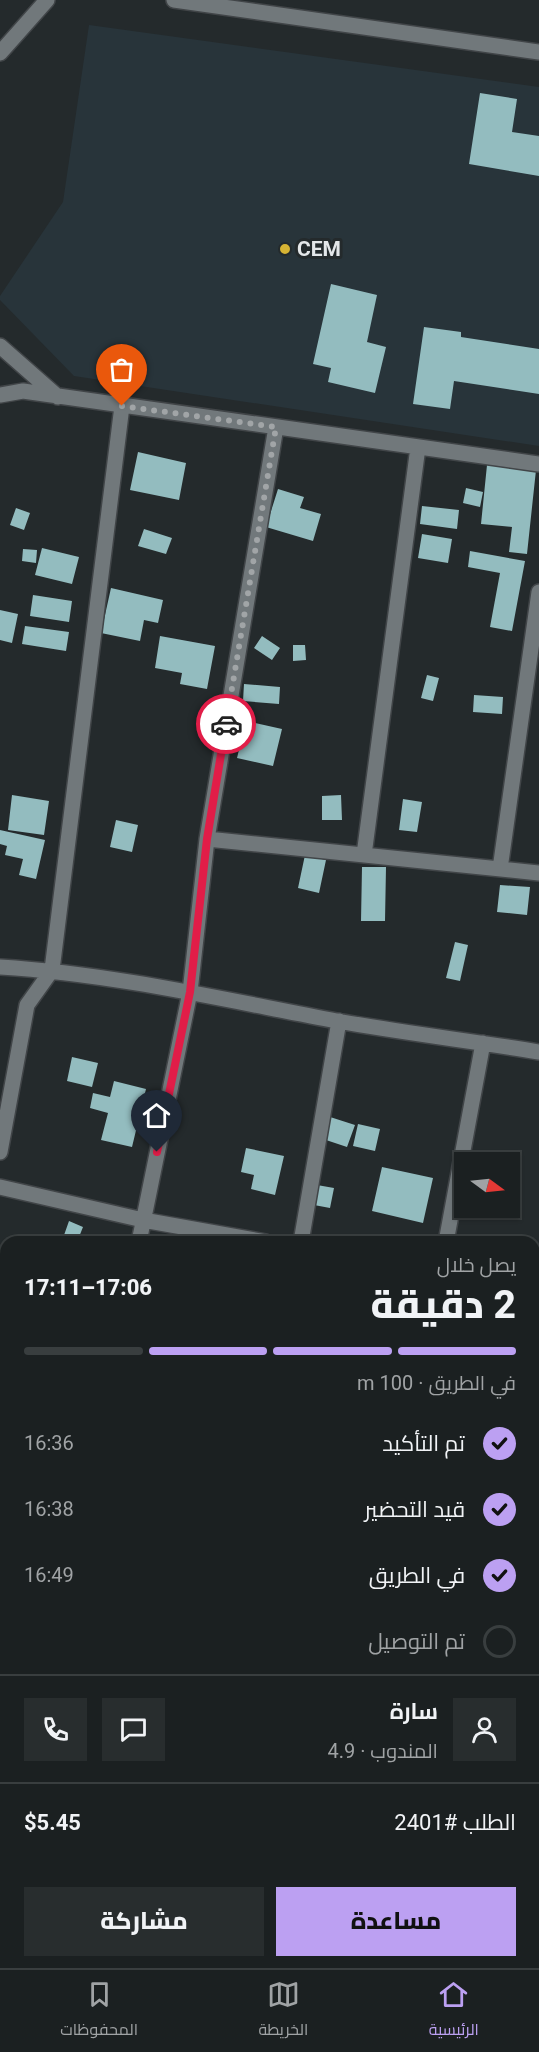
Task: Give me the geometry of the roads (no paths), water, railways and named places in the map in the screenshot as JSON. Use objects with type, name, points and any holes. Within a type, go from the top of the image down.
[{"type":"street","points":[[0,53],[47,0]]},
{"type":"street","points":[[174,0],[539,52]]},
{"type":"street","points":[[0,346],[58,397]]},
{"type":"street","points":[[0,395],[23,391],[539,464]]},
{"type":"street","points":[[0,1152],[27,1005],[52,970],[122,406]]},
{"type":"street","points":[[141,1236],[190,992],[207,839],[276,427]]},
{"type":"street","points":[[364,855],[418,447]]},
{"type":"street","points":[[500,869],[539,592]]},
{"type":"street","points":[[207,839],[539,873]]},
{"type":"street","points":[[0,967],[52,970],[190,992],[339,1021],[539,1052]]},
{"type":"street","points":[[302,1236],[339,1021]]},
{"type":"street","points":[[447,1236],[483,1043]]},
{"type":"street","points":[[0,1187],[143,1220],[232,1236]]},
{"type":"place","name":"CEM","points":[[285,249]]}]
